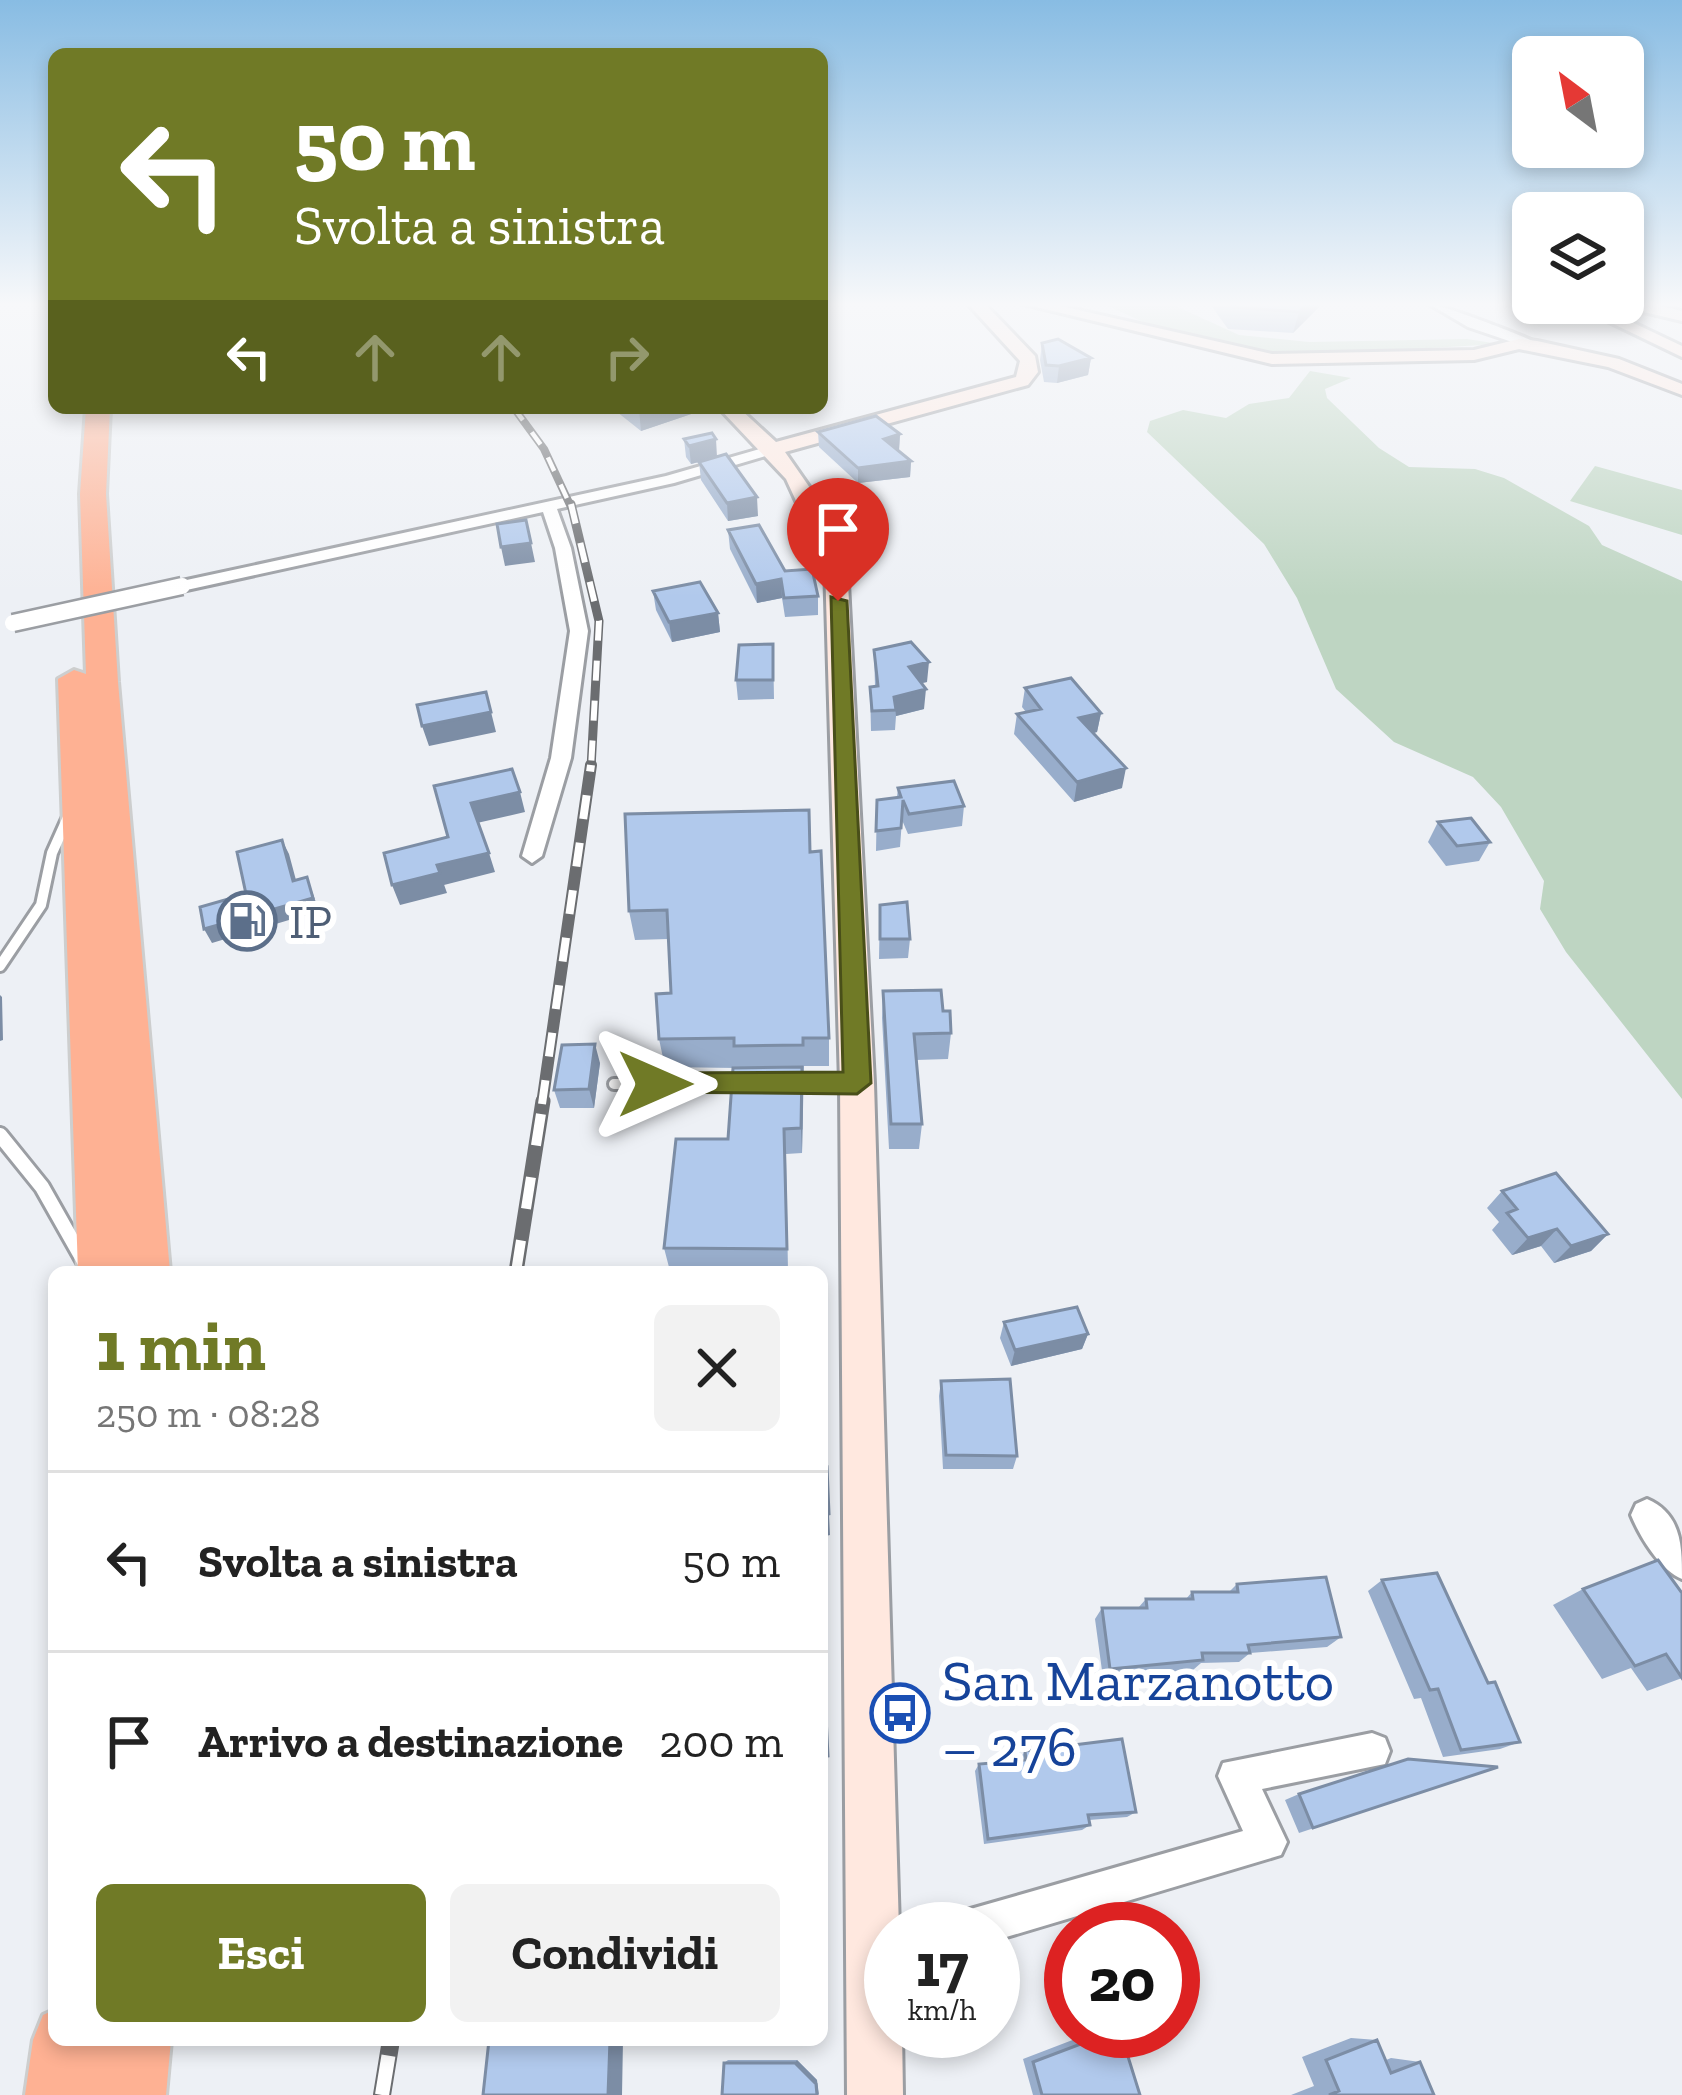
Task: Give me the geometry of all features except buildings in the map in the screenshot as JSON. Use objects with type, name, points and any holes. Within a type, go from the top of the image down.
[{"type":"highway","points":[[75,414],[67,497],[102,1266]]},
{"type":"highway","points":[[98,414],[93,494],[102,682],[146,1266]]},
{"type":"highway","points":[[61,2095],[67,2046]]},
{"type":"highway","points":[[130,2095],[135,2046]]},
{"type":"street","points":[[7,625],[689,475],[946,402]]},
{"type":"street","points":[[735,414],[774,449],[812,500],[836,564],[857,1083],[881,1902]]},
{"type":"street","points":[[532,856],[561,758],[579,631],[563,548],[548,506]]},
{"type":"street","points":[[1648,1515],[1682,1563]]},
{"type":"street","points":[[1020,1914],[1268,1842],[1237,1776],[1372,1750]]},
{"type":"street","points":[[875,2095],[877,2058]]},
{"type":"lane","points":[[0,966],[41,905],[52,853],[79,791]]},
{"type":"lane","points":[[614,1084],[857,1083]]},
{"type":"lane","points":[[0,1135],[43,1187],[87,1266]]},
{"type":"green space","points":[[1331,402],[1379,448],[1409,467],[1475,469],[1504,478],[1589,526],[1602,545],[1682,581],[1682,1099],[1566,952],[1540,909],[1544,881],[1501,807],[1473,777],[1394,742],[1336,689],[1297,598],[1264,544],[1147,432],[1150,421],[1183,410],[1226,418],[1249,404]]},
{"type":"green space","points":[[1595,466],[1682,490],[1682,535],[1570,501]]},
{"type":"railway","points":[[518,414],[544,449],[571,507]]},
{"type":"railway","points":[[571,504],[599,621],[591,768]]},
{"type":"railway","points":[[542,1104],[591,765]]},
{"type":"railway","points":[[517,1266],[543,1101]]},
{"type":"railway","points":[[382,2095],[390,2046]]},
{"type":"place","name":"IP","points":[[247,921]]},
{"type":"place","name":"San Marzanotto – 276","points":[[900,1713]]},
{"type":"route","points":[[655,1084],[857,1083],[838,601]]}]
